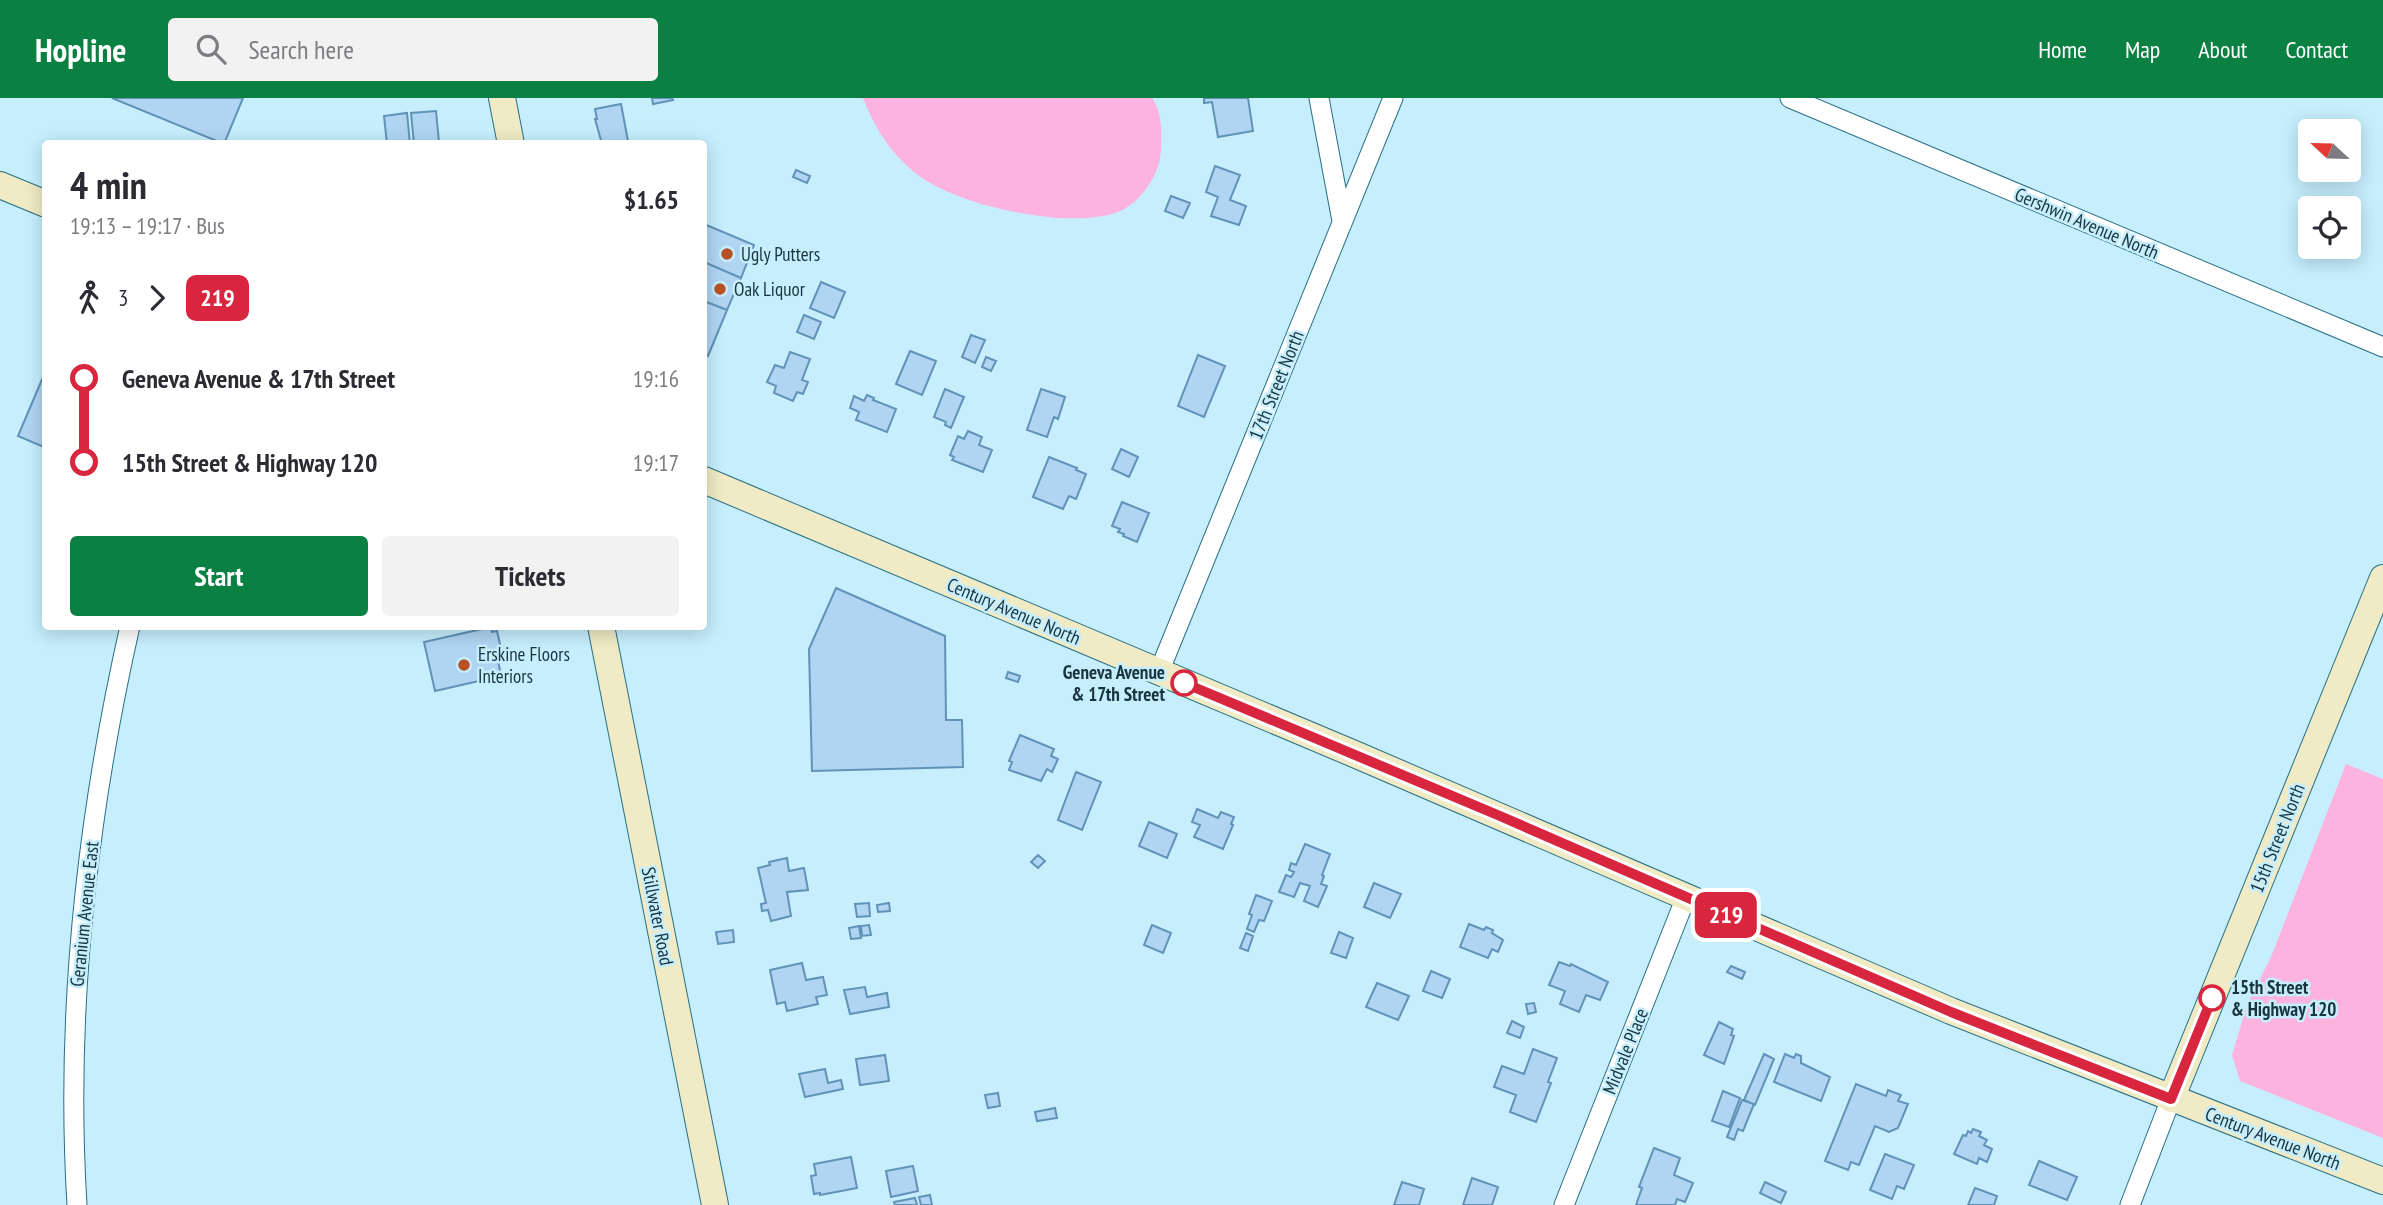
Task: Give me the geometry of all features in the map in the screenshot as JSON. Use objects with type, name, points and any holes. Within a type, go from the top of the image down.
[{"type":"main road","points":[[502,98],[509,140]]},
{"type":"main road","points":[[0,185],[42,202]]},
{"type":"main road","name":"Century Avenue North","points":[[707,482],[1159,672],[1951,1012],[2383,1181]]},
{"type":"main road","name":"15th Street North","points":[[2171,1099],[2383,578]]},
{"type":"main road","name":"Stillwater Road","points":[[602,630],[715,1205]]},
{"type":"street","points":[[1318,98],[1342,222]]},
{"type":"street","name":"17th Street North","points":[[1159,672],[1393,98]]},
{"type":"street","name":"Gershwin Avenue North","points":[[1790,98],[2383,347]]},
{"type":"street","name":"Geranium Avenue East","points":[[77,1205],[72,1135],[74,1022],[82,910],[96,807],[129,630]]},
{"type":"street","name":"Midvale Place","points":[[1564,1205],[1686,897]]},
{"type":"street","points":[[2130,1205],[2171,1099]]},
{"type":"shaded area","points":[[863,98],[1152,98],[1161,122],[1160,157],[1154,176],[1145,190],[1133,203],[1118,212],[1098,217],[1073,218],[1018,213],[964,198],[922,178],[902,161],[887,142]]},
{"type":"shaded area","points":[[2346,764],[2383,779],[2383,1138],[2240,1081],[2232,1055],[2247,1005],[2271,957]]},
{"type":"building","points":[[112,98],[243,98],[226,140],[214,140]]},
{"type":"building","points":[[652,98],[672,98],[673,100],[653,104]]},
{"type":"building","points":[[1204,98],[1248,98],[1253,131],[1218,137],[1212,102],[1204,103]]},
{"type":"building","points":[[621,104],[628,140],[601,140],[595,109]]},
{"type":"building","points":[[436,111],[439,140],[414,140],[411,113]]},
{"type":"building","points":[[407,113],[410,140],[387,140],[384,116]]},
{"type":"building","points":[[1215,166],[1240,175],[1230,200],[1246,206],[1239,225],[1211,216],[1218,197],[1206,192]]},
{"type":"building","points":[[796,170],[810,176],[807,183],[793,177]]},
{"type":"building","points":[[1171,196],[1190,203],[1183,218],[1165,211]]},
{"type":"building","name":"Ugly Putters","points":[[707,225],[754,245],[741,278],[707,263]]},
{"type":"building","name":"Oak Liquor","points":[[707,263],[741,278],[727,310],[707,302]]},
{"type":"building","points":[[821,282],[845,292],[834,318],[810,308]]},
{"type":"building","points":[[707,302],[727,310],[707,356]]},
{"type":"building","points":[[804,315],[821,322],[814,339],[797,332]]},
{"type":"building","points":[[971,335],[985,340],[975,363],[962,357]]},
{"type":"building","points":[[910,351],[936,361],[922,395],[896,384]]},
{"type":"building","points":[[790,352],[810,359],[802,380],[808,382],[803,394],[797,392],[793,401],[774,393],[776,386],[767,382],[775,365],[784,368]]},
{"type":"building","points":[[1198,355],[1225,366],[1204,417],[1178,406]]},
{"type":"building","points":[[986,357],[996,361],[991,371],[982,367]]},
{"type":"building","points":[[42,379],[42,446],[18,436]]},
{"type":"building","points":[[945,389],[964,397],[951,428],[945,425],[946,422],[934,417]]},
{"type":"building","points":[[1041,389],[1065,397],[1058,419],[1054,417],[1047,437],[1027,430]]},
{"type":"building","points":[[867,395],[896,409],[887,432],[856,420],[859,412],[850,408],[854,396],[864,401]]},
{"type":"building","points":[[968,431],[982,437],[979,445],[992,450],[983,472],[952,460],[954,457],[950,455],[958,436],[964,439]]},
{"type":"building","points":[[1121,449],[1138,457],[1129,477],[1112,469]]},
{"type":"building","points":[[1049,457],[1086,474],[1076,499],[1069,496],[1063,509],[1033,497]]},
{"type":"building","points":[[1122,502],[1149,513],[1137,542],[1123,536],[1124,534],[1118,532],[1120,529],[1112,526]]},
{"type":"building","points":[[836,588],[945,636],[946,720],[962,720],[963,767],[812,771],[809,649]]},
{"type":"building","name":"Erskine Floors Interiors","points":[[478,630],[497,631],[502,653],[497,655],[501,676],[435,691],[424,642]]},
{"type":"building","points":[[1008,672],[1020,676],[1018,682],[1006,678]]},
{"type":"building","points":[[1020,735],[1054,749],[1051,756],[1058,759],[1052,772],[1047,769],[1041,781],[1009,770],[1012,762],[1009,761]]},
{"type":"building","points":[[1076,772],[1101,782],[1082,830],[1058,820]]},
{"type":"building","points":[[1197,809],[1218,818],[1221,812],[1234,817],[1223,849],[1194,837],[1200,825],[1192,822]]},
{"type":"building","points":[[1149,822],[1177,834],[1167,858],[1139,846]]},
{"type":"building","points":[[1305,844],[1330,854],[1321,884],[1327,886],[1318,907],[1304,901],[1310,886],[1300,883],[1294,897],[1279,892],[1286,875],[1291,877],[1294,872],[1289,870],[1291,863],[1296,865]]},
{"type":"building","points":[[1038,855],[1045,861],[1038,868],[1031,862]]},
{"type":"building","points":[[787,858],[789,871],[804,868],[808,890],[787,892],[791,916],[771,921],[768,910],[762,911],[761,904],[766,903],[758,868]]},
{"type":"building","points":[[1374,883],[1401,894],[1390,918],[1364,907]]},
{"type":"building","points":[[1256,895],[1272,901],[1264,921],[1259,920],[1254,932],[1247,929]]},
{"type":"building","points":[[869,903],[870,916],[857,917],[855,904]]},
{"type":"building","points":[[889,903],[890,911],[878,912],[877,905]]},
{"type":"building","points":[[1469,924],[1484,930],[1486,927],[1493,930],[1492,933],[1503,940],[1498,952],[1492,949],[1488,958],[1460,947]]},
{"type":"building","points":[[869,925],[871,935],[862,936],[861,926]]},
{"type":"building","points":[[1152,925],[1171,933],[1163,953],[1144,945]]},
{"type":"building","points":[[859,926],[861,938],[851,939],[849,928]]},
{"type":"building","points":[[733,930],[734,942],[718,944],[716,932]]},
{"type":"building","points":[[1339,932],[1353,938],[1346,958],[1331,953]]},
{"type":"building","points":[[1246,933],[1253,936],[1248,951],[1240,948]]},
{"type":"building","points":[[1559,962],[1570,966],[1571,964],[1608,982],[1600,1000],[1586,995],[1579,1012],[1560,1004],[1565,991],[1549,985]]},
{"type":"building","points":[[802,963],[806,980],[823,977],[827,995],[816,997],[818,1004],[787,1011],[785,1002],[777,1004],[770,970]]},
{"type":"building","points":[[1731,966],[1745,972],[1742,979],[1727,972]]},
{"type":"building","points":[[1431,971],[1450,979],[1442,998],[1423,991]]},
{"type":"building","points":[[1377,983],[1409,996],[1398,1020],[1366,1007]]},
{"type":"building","points":[[865,987],[867,997],[887,993],[889,1007],[850,1014],[844,990]]},
{"type":"building","points":[[1534,1003],[1536,1012],[1528,1014],[1526,1004]]},
{"type":"building","points":[[1512,1021],[1524,1027],[1520,1038],[1507,1033]]},
{"type":"building","points":[[1719,1022],[1733,1029],[1731,1035],[1734,1036],[1724,1064],[1704,1055]]},
{"type":"building","points":[[1533,1049],[1557,1058],[1536,1122],[1510,1112],[1516,1095],[1494,1087],[1502,1066],[1524,1074]]},
{"type":"building","points":[[1764,1054],[1774,1059],[1755,1105],[1744,1100]]},
{"type":"building","points":[[1785,1054],[1794,1058],[1796,1054],[1801,1056],[1801,1063],[1830,1077],[1821,1101],[1774,1082]]},
{"type":"building","points":[[885,1055],[889,1081],[860,1085],[856,1059]]},
{"type":"building","points":[[825,1069],[828,1083],[841,1080],[843,1089],[805,1097],[799,1074]]},
{"type":"building","points":[[1856,1084],[1886,1096],[1888,1090],[1901,1095],[1898,1101],[1908,1104],[1898,1128],[1889,1132],[1875,1126],[1859,1165],[1851,1162],[1848,1170],[1825,1161]]},
{"type":"building","points":[[1723,1091],[1740,1098],[1729,1127],[1712,1121]]},
{"type":"building","points":[[998,1093],[1000,1106],[988,1108],[985,1095]]},
{"type":"building","points":[[1742,1100],[1754,1104],[1743,1131],[1738,1129],[1734,1140],[1727,1137]]},
{"type":"building","points":[[1055,1108],[1057,1118],[1037,1121],[1035,1112]]},
{"type":"building","points":[[1973,1129],[1981,1132],[1979,1136],[1987,1140],[1984,1145],[1992,1149],[1987,1162],[1979,1158],[1977,1164],[1954,1154],[1963,1135],[1966,1136],[1968,1131],[1971,1133]]},
{"type":"building","points":[[1654,1148],[1680,1158],[1674,1175],[1693,1183],[1685,1202],[1677,1199],[1675,1205],[1636,1205],[1642,1188],[1639,1187]]},
{"type":"building","points":[[1885,1154],[1914,1165],[1904,1189],[1897,1186],[1892,1199],[1870,1190]]},
{"type":"building","points":[[851,1157],[857,1188],[814,1194],[811,1176],[816,1175],[814,1164]]},
{"type":"building","points":[[2039,1161],[2077,1177],[2067,1200],[2029,1185]]},
{"type":"building","points":[[913,1166],[918,1191],[891,1197],[886,1171]]},
{"type":"building","points":[[1472,1178],[1498,1187],[1492,1205],[1463,1205]]},
{"type":"building","points":[[1402,1182],[1424,1189],[1419,1205],[1394,1205]]},
{"type":"building","points":[[1765,1182],[1786,1192],[1781,1203],[1760,1193]]},
{"type":"building","points":[[1975,1188],[1997,1196],[1994,1205],[1968,1205]]},
{"type":"building","points":[[930,1195],[932,1205],[921,1205],[919,1197]]},
{"type":"building","points":[[915,1198],[917,1205],[895,1205],[894,1202]]},
{"type":"bus line","name":"219","points":[[1184,683],[1500,816],[1951,1012],[2171,1099],[2212,998]]},
{"type":"place","name":"Ugly Putters","points":[[727,254]]},
{"type":"place","name":"Oak Liquor","points":[[720,289]]},
{"type":"place","name":"Erskine Floors Interiors","points":[[464,665]]},
{"type":"place","name":"Geneva Avenue & 17th Street","points":[[1184,683]]},
{"type":"place","name":"15th Street & Highway 120","points":[[2212,998]]}]
